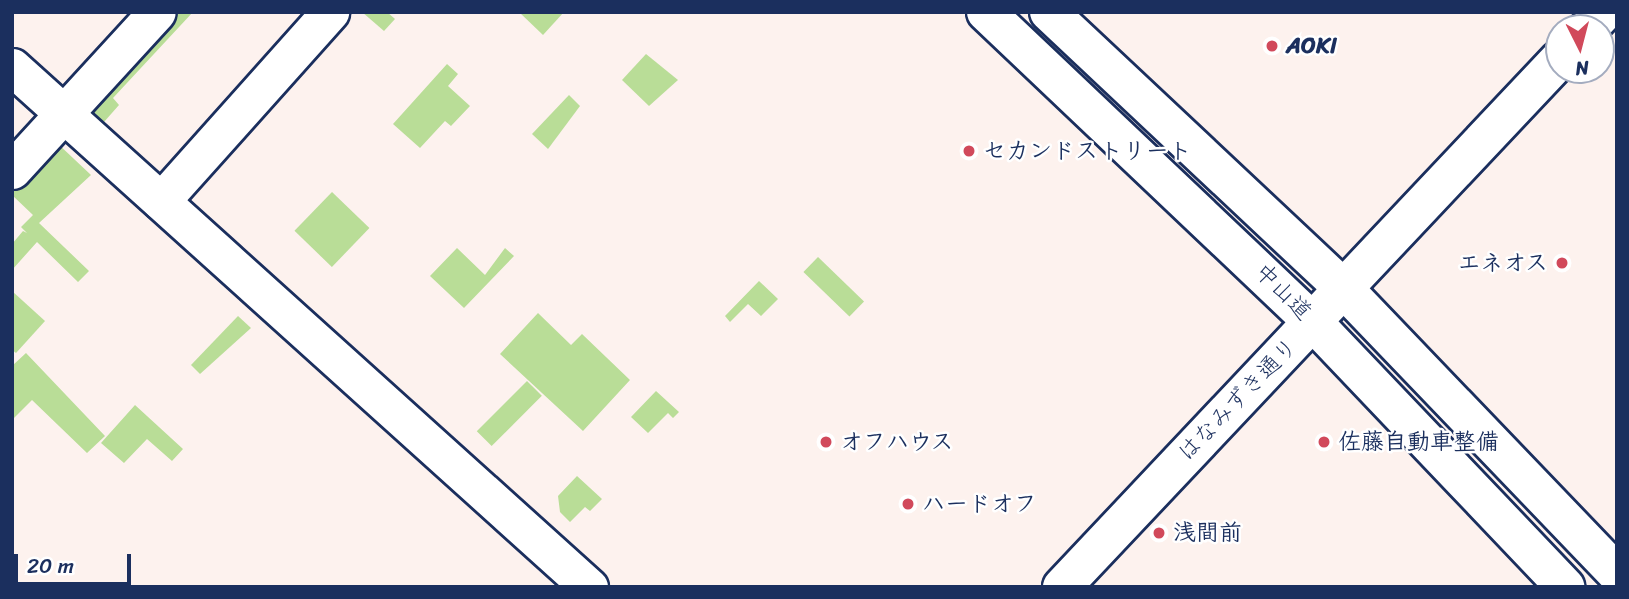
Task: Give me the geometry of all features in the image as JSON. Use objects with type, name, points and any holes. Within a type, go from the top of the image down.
[{"type":"main road","name":"中山道","points":[[986,12],[1313,322],[1564,587]]},
{"type":"main road","name":"中山道","points":[[1049,12],[1344,289],[1617,574]]},
{"type":"main road","name":"はなみずき通り","points":[[1062,587],[1545,75]]},
{"type":"street","points":[[12,170],[157,12]]},
{"type":"street","points":[[161,201],[330,12]]},
{"type":"street","points":[[12,67],[589,587]]},
{"type":"green space","points":[[175,12],[193,12],[113,98],[119,105],[104,122],[88,107]]},
{"type":"green space","points":[[362,12],[387,12],[395,19],[384,31]]},
{"type":"green space","points":[[519,12],[564,12],[543,35]]},
{"type":"green space","points":[[646,54],[678,80],[649,106],[622,80]]},
{"type":"green space","points":[[447,64],[458,74],[448,86],[470,106],[451,126],[445,121],[420,148],[393,124]]},
{"type":"green space","points":[[569,95],[580,106],[548,149],[532,134]]},
{"type":"green space","points":[[56,142],[91,175],[39,223],[89,271],[78,282],[37,242],[12,270],[12,244],[23,231],[27,233],[21,227],[33,215],[12,195],[12,188]]},
{"type":"green space","points":[[332,192],[369,228],[332,267],[294,231]]},
{"type":"green space","points":[[457,248],[485,275],[505,248],[514,256],[464,308],[430,276]]},
{"type":"green space","points":[[818,257],[864,301],[849,317],[803,272]]},
{"type":"green space","points":[[759,281],[778,299],[761,316],[748,304],[730,322],[725,316]]},
{"type":"green space","points":[[12,291],[45,321],[16,353],[12,350]]},
{"type":"green space","points":[[538,313],[571,345],[582,334],[630,380],[583,431],[500,354]]},
{"type":"green space","points":[[238,316],[251,328],[200,374],[191,365]]},
{"type":"green space","points":[[26,353],[105,436],[87,453],[32,400],[12,420],[12,366]]},
{"type":"green space","points":[[527,381],[542,396],[492,446],[477,431]]},
{"type":"green space","points":[[656,391],[679,412],[673,418],[668,413],[648,433],[631,417]]},
{"type":"green space","points":[[135,405],[183,449],[172,461],[147,439],[124,463],[101,443]]},
{"type":"green space","points":[[577,476],[602,499],[590,511],[585,507],[570,522],[560,512],[558,496]]},
{"type":"place","name":"AOKI","points":[[1272,46]]},
{"type":"place","name":"セカンドストリート","points":[[969,151]]},
{"type":"place","name":"エネオス","points":[[1562,263]]},
{"type":"place","name":"オフハウス","points":[[826,442]]},
{"type":"place","name":"佐藤自動車整備","points":[[1324,442]]},
{"type":"place","name":"ハードオフ","points":[[908,504]]},
{"type":"place","name":"浅間前","points":[[1159,533]]}]
